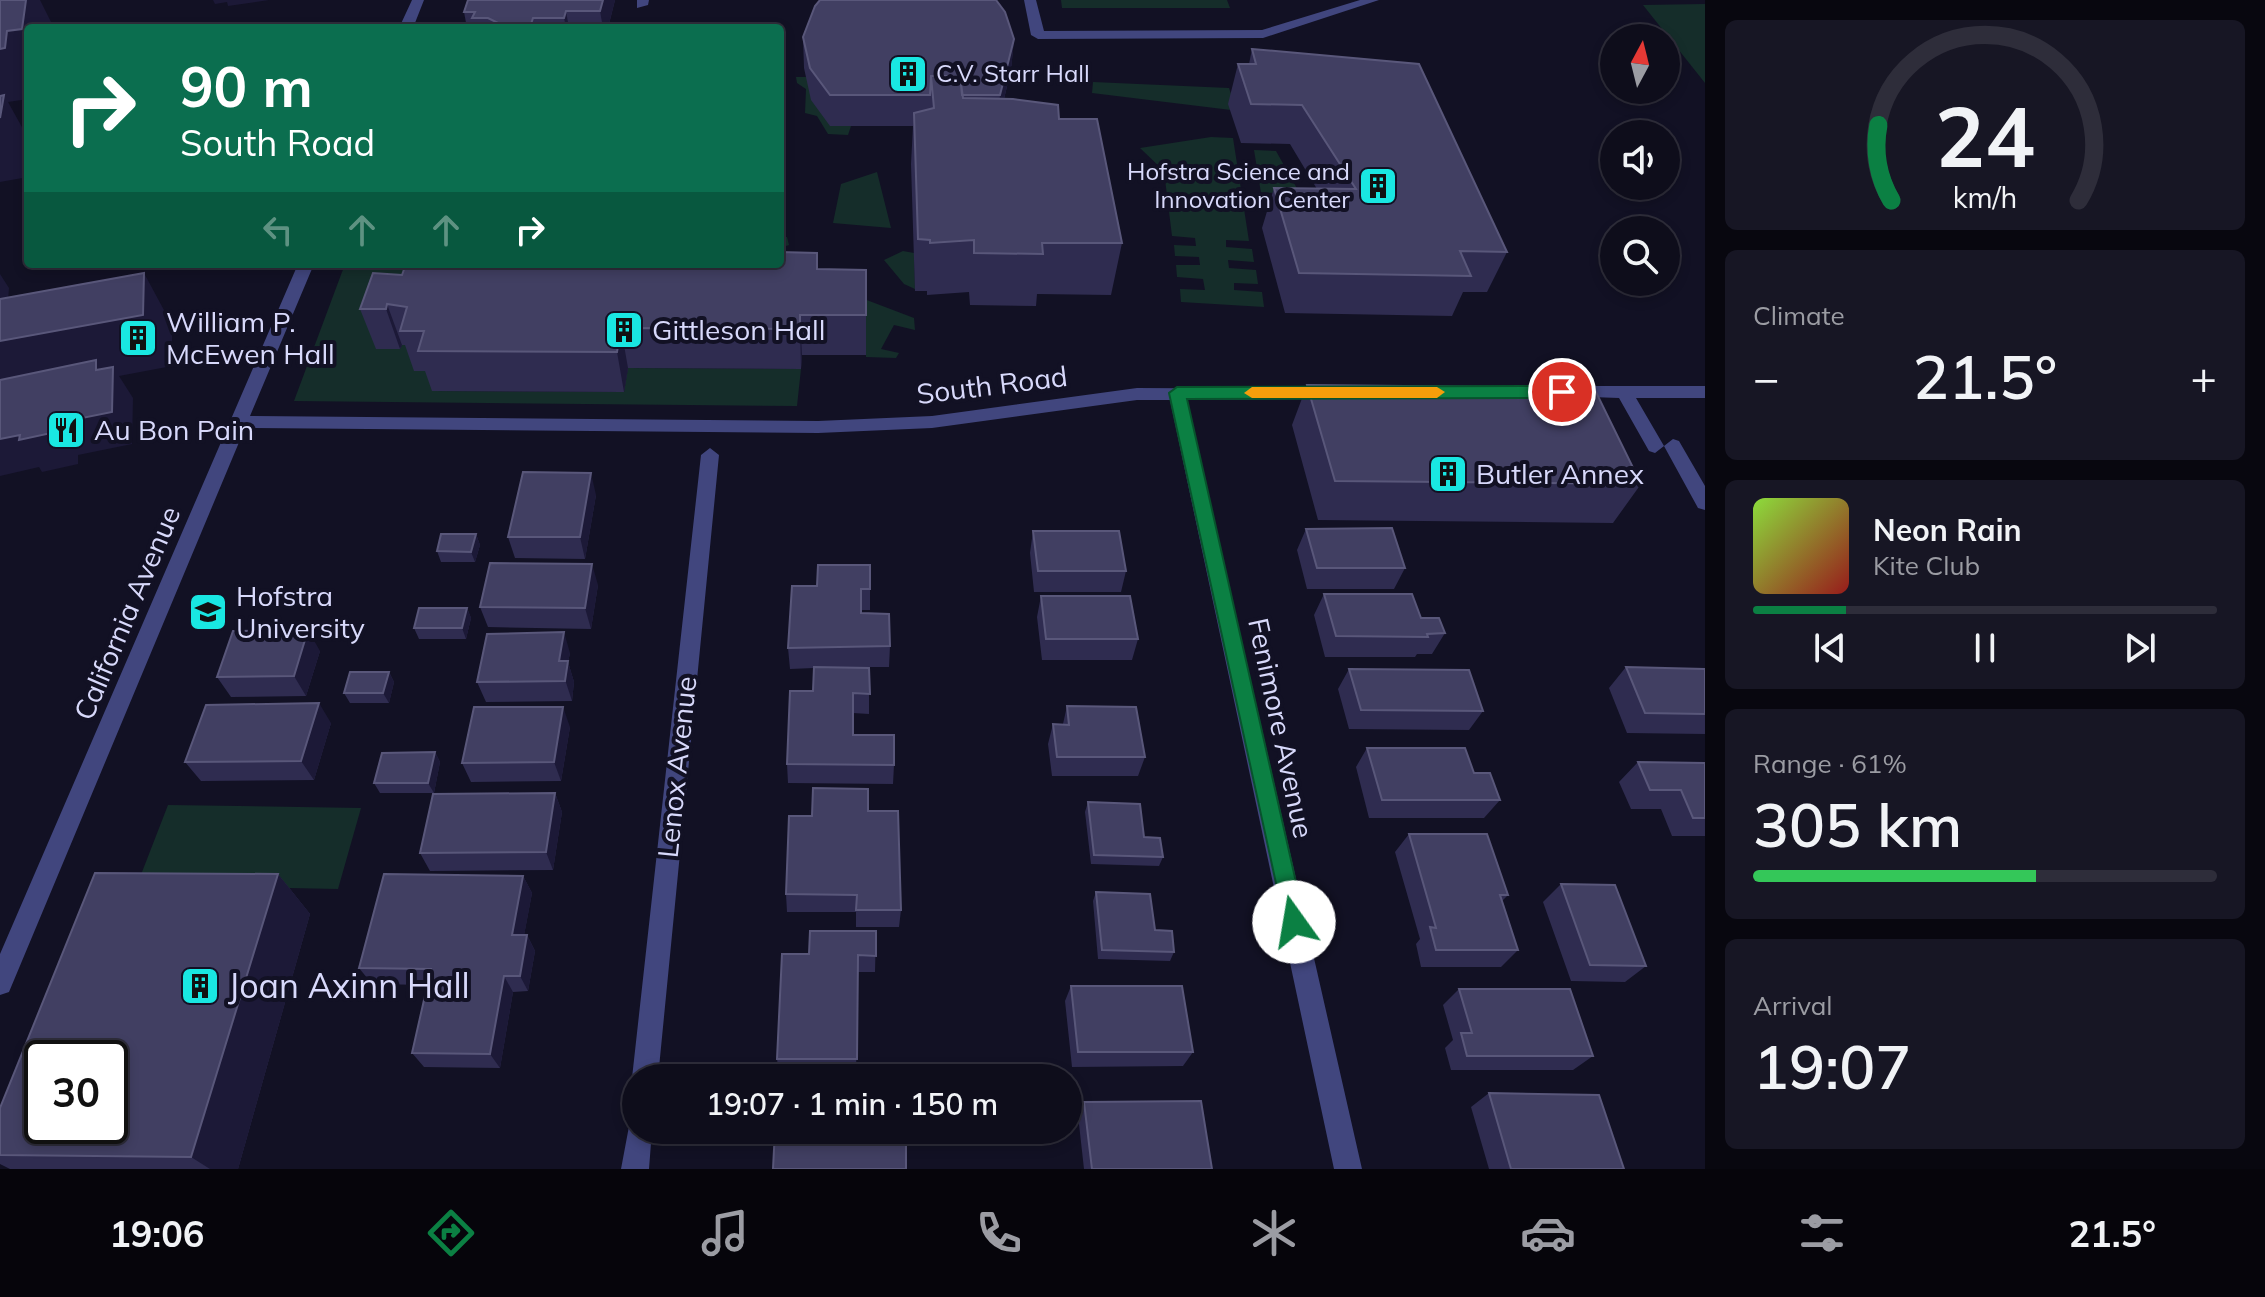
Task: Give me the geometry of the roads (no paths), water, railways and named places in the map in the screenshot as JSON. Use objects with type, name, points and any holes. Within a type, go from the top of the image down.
[{"type":"street","points":[[408,24],[418,0]]},
{"type":"street","points":[[1030,0],[1038,35],[1263,34],[1373,0]]},
{"type":"street","name":"California Avenue","points":[[0,983],[304,268]]},
{"type":"street","points":[[1546,392],[1705,392]]},
{"type":"street","points":[[1624,392],[1692,480],[1705,503]]},
{"type":"street","name":"Fenimore Avenue","points":[[1177,393],[1348,1169]]},
{"type":"street","name":"South Road","points":[[238,422],[818,427],[921,423],[1137,394],[1344,393]]},
{"type":"street","name":"Lenox Avenue","points":[[646,1064],[710,455]]},
{"type":"street","points":[[635,1169],[638,1144]]},
{"type":"place","name":"C.V. Starr Hall","points":[[908,74]]},
{"type":"place","name":"Hofstra Science and Innovation Center","points":[[1378,186]]},
{"type":"place","name":"Gittleson Hall","points":[[624,330]]},
{"type":"place","name":"William P. McEwen Hall","points":[[138,338]]},
{"type":"place","name":"Au Bon Pain","points":[[66,430]]},
{"type":"place","name":"Butler Annex","points":[[1448,474]]},
{"type":"place","name":"Hofstra University","points":[[208,612]]},
{"type":"place","name":"Joan Axinn Hall","points":[[200,986]]}]
